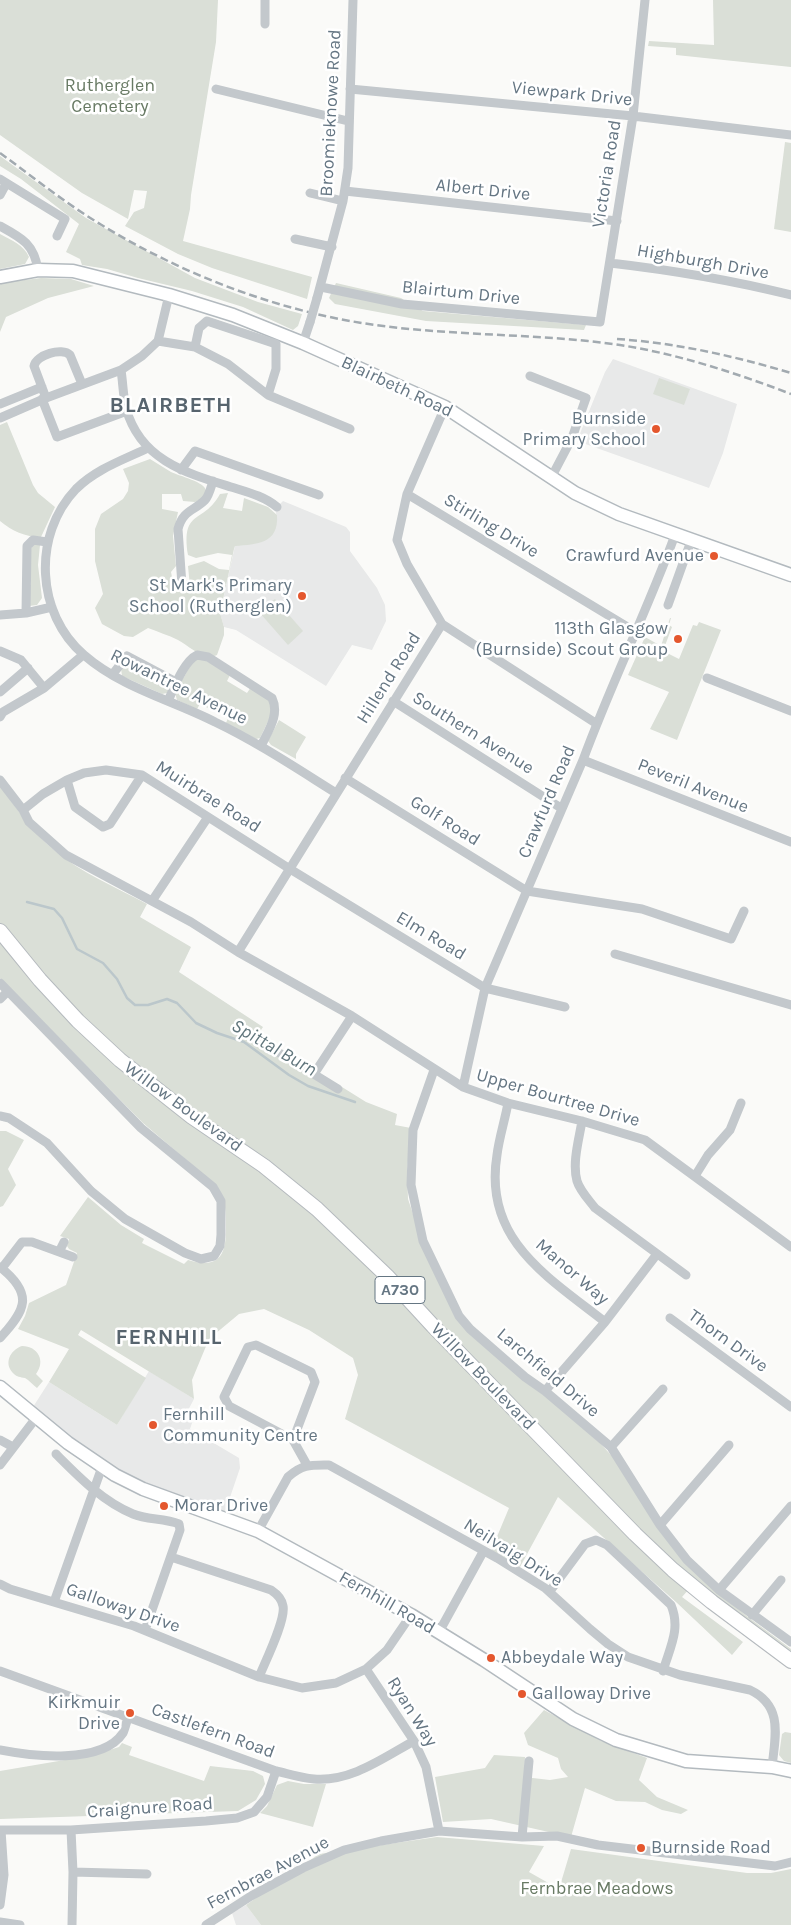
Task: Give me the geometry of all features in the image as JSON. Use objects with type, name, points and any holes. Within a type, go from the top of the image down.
[{"type":"main road","name":"Willow Boulevard","points":[[0,931],[40,980],[78,1021],[120,1060],[192,1117],[264,1166],[317,1209],[387,1276],[433,1326],[673,1570],[712,1602],[791,1661]]},
{"type":"street","points":[[265,0],[265,24]]},
{"type":"street","name":"Broomieknowe Road","points":[[303,343],[332,247],[345,191],[353,0]]},
{"type":"street","name":"Victoria Road","points":[[600,322],[633,116],[645,0]]},
{"type":"street","points":[[216,89],[348,121]]},
{"type":"street","name":"Viewpark Drive","points":[[350,89],[633,116],[791,135]]},
{"type":"street","points":[[0,195],[3,181],[65,219],[57,236]]},
{"type":"street","name":"Albert Drive","points":[[345,191],[617,222]]},
{"type":"street","points":[[310,194],[343,201]]},
{"type":"street","points":[[0,226],[21,237],[32,249],[37,259],[38,270]]},
{"type":"street","points":[[295,239],[332,247]]},
{"type":"street","name":"Highburgh Drive","points":[[610,263],[665,269],[751,285],[791,296]]},
{"type":"street","name":"Blairbeth Road","points":[[0,277],[38,270],[72,271],[169,295],[232,315],[303,343],[445,407],[575,493],[618,514],[791,575]]},
{"type":"street","name":"Blairtum Drive","points":[[320,287],[402,304],[600,322]]},
{"type":"street","points":[[0,418],[121,370],[142,356],[158,341],[169,295]]},
{"type":"street","points":[[195,347],[199,328],[208,322],[276,344],[276,369],[268,394]]},
{"type":"street","points":[[158,341],[195,347],[228,364],[268,394],[350,429]]},
{"type":"street","points":[[82,384],[70,355],[66,352],[61,351],[38,359],[35,362],[34,366],[57,436],[127,410]]},
{"type":"street","points":[[121,370],[127,410],[136,433],[148,448],[181,470],[260,496],[277,507]]},
{"type":"street","points":[[530,376],[586,398],[572,438],[552,478]]},
{"type":"street","points":[[0,404],[42,387]]},
{"type":"street","name":"Hillend Road","points":[[238,952],[442,624],[407,564],[397,540],[407,494],[445,407]]},
{"type":"street","name":"Rowantree Avenue","points":[[148,448],[103,469],[75,490],[64,505],[47,542],[45,576],[52,607],[66,634],[84,655],[112,675],[215,721],[261,746],[336,793]]},
{"type":"street","points":[[181,470],[195,451],[318,495]]},
{"type":"street","points":[[182,585],[178,529],[185,514],[205,500],[213,481]]},
{"type":"street","name":"Stirling Drive","points":[[407,494],[636,632]]},
{"type":"street","name":"Crawfurd Road","points":[[463,1087],[485,988],[655,590],[675,535]]},
{"type":"street","points":[[26,613],[27,546],[33,540],[47,542]]},
{"type":"street","points":[[668,604],[691,540]]},
{"type":"street","points":[[0,614],[26,613],[52,607]]},
{"type":"street","points":[[442,624],[597,724]]},
{"type":"street","points":[[0,651],[21,660],[44,688]]},
{"type":"street","points":[[0,717],[3,712],[44,688],[84,655]]},
{"type":"street","points":[[168,701],[176,682],[190,660],[200,655],[208,657],[269,695],[274,705],[275,714],[261,746]]},
{"type":"street","points":[[112,675],[127,656],[176,682]]},
{"type":"street","points":[[0,692],[28,668]]},
{"type":"street","points":[[707,678],[791,711]]},
{"type":"street","name":"Southern Avenue","points":[[393,701],[561,808]]},
{"type":"street","name":"Peveril Avenue","points":[[583,760],[791,842]]},
{"type":"street","name":"Muirbrae Road","points":[[23,810],[43,794],[67,780],[84,773],[106,770],[142,774],[290,869]]},
{"type":"street","points":[[67,780],[75,806],[103,827],[110,824],[142,774]]},
{"type":"street","name":"Golf Road","points":[[345,778],[527,891]]},
{"type":"street","name":"Upper Bourtree Drive","points":[[0,780],[23,810],[29,822],[66,855],[191,922],[238,952],[352,1016],[463,1087],[508,1103],[582,1121],[645,1140],[791,1247]]},
{"type":"street","points":[[152,901],[208,817]]},
{"type":"street","name":"Elm Road","points":[[290,869],[485,988],[565,1007]]},
{"type":"street","points":[[527,891],[642,909],[731,939],[744,911]]},
{"type":"street","points":[[615,954],[791,1005]]},
{"type":"street","points":[[0,982],[141,1128],[213,1186],[221,1201],[220,1246],[214,1256],[201,1259],[185,1253],[125,1219],[91,1191],[47,1143],[9,1118],[0,1116]]},
{"type":"street","points":[[0,999],[8,990]]},
{"type":"street","points":[[314,1074],[352,1016]]},
{"type":"street","points":[[247,1033],[338,1089]]},
{"type":"street","name":"Larchfield Drive","points":[[434,1070],[413,1130],[411,1185],[424,1241],[459,1316],[470,1329],[525,1378],[545,1391],[611,1447],[660,1525],[687,1560],[719,1590],[791,1642]]},
{"type":"street","name":"Manor Way","points":[[508,1103],[496,1157],[496,1184],[501,1216],[512,1238],[531,1263],[605,1322]]},
{"type":"street","points":[[695,1176],[708,1155],[730,1130],[741,1103]]},
{"type":"street","points":[[582,1121],[576,1164],[577,1181],[584,1193],[595,1208],[686,1275]]},
{"type":"street","points":[[0,1338],[18,1319],[23,1300],[18,1284],[1,1268],[22,1242],[32,1242],[73,1257]]},
{"type":"street","points":[[59,1252],[64,1242]]},
{"type":"street","points":[[545,1391],[605,1322],[657,1254]]},
{"type":"street","name":"Thorn Drive","points":[[670,1318],[791,1407]]},
{"type":"street","points":[[258,1531],[288,1477],[306,1465],[293,1440],[228,1406],[224,1397],[248,1347],[256,1345],[311,1372],[315,1382],[293,1440]]},
{"type":"street","name":"Fernhill Road","points":[[0,1386],[36,1418],[102,1467],[143,1489],[258,1531],[411,1615],[572,1719],[616,1740],[686,1761],[772,1767],[791,1771]]},
{"type":"street","points":[[611,1447],[663,1389]]},
{"type":"street","points":[[0,1465],[36,1418]]},
{"type":"street","points":[[0,1440],[13,1447]]},
{"type":"street","points":[[660,1525],[729,1445]]},
{"type":"street","points":[[56,1454],[81,1480],[121,1508],[134,1515],[179,1524],[180,1530],[145,1630]]},
{"type":"street","name":"Neilvaig Drive","points":[[306,1465],[329,1465],[550,1591],[590,1629],[628,1657],[663,1671],[750,1690],[759,1694],[766,1700],[774,1715],[776,1730],[772,1767]]},
{"type":"street","points":[[54,1602],[102,1467]]},
{"type":"street","points":[[719,1590],[791,1506]]},
{"type":"street","points":[[550,1591],[585,1544],[596,1540],[608,1545],[671,1605],[676,1616],[677,1627],[663,1671]]},
{"type":"street","points":[[439,1632],[483,1552]]},
{"type":"street","points":[[171,1557],[272,1590],[279,1596],[283,1606],[283,1618],[259,1677]]},
{"type":"street","points":[[752,1614],[781,1580]]},
{"type":"street","name":"Galloway Drive","points":[[0,1584],[10,1589],[145,1630],[259,1677],[302,1688],[336,1683],[366,1670],[387,1650],[411,1615]]},
{"type":"street","name":"Ryan Way","points":[[366,1670],[414,1742],[426,1767],[439,1831]]},
{"type":"street","name":"Castlefern Road","points":[[0,1671],[276,1771],[316,1779],[349,1775],[414,1742]]},
{"type":"street","points":[[0,1750],[29,1755],[67,1756],[86,1752],[102,1748],[114,1742],[123,1732],[128,1718]]},
{"type":"street","points":[[522,1837],[529,1761]]},
{"type":"street","name":"Craignure Road","points":[[0,1830],[71,1830],[237,1818],[254,1812],[267,1797],[276,1771]]},
{"type":"street","points":[[0,1830],[4,1875],[0,1905]]},
{"type":"street","points":[[71,1830],[73,1872],[72,1925]]},
{"type":"street","name":"Fernbrae Avenue","points":[[206,1925],[251,1896],[302,1868],[344,1850],[381,1841],[439,1831],[522,1837],[557,1836],[607,1847],[775,1866],[791,1862]]},
{"type":"street","points":[[73,1872],[147,1874]]},
{"type":"street","points":[[0,1922],[20,1925]]},
{"type":"shaded area","name":"Burnside Primary School","points":[[613,359],[737,404],[723,453],[709,488],[577,441],[605,372]]},
{"type":"shaded area","name":"St Mark's Primary School (Rutherglen)","points":[[283,501],[346,527],[350,532],[350,551],[377,588],[385,605],[386,621],[372,650],[352,645],[326,686],[236,630],[224,627],[220,613],[235,546],[277,517],[275,509]]},
{"type":"shaded area","points":[[149,1371],[194,1399],[185,1416],[193,1420],[190,1429],[239,1458],[240,1468],[225,1512],[153,1488],[106,1464],[33,1407],[49,1382],[117,1425]]},
{"type":"shaded area","points":[[246,1905],[261,1925],[236,1925],[232,1913]]},
{"type":"green space","name":"Rutherglen Cemetery","points":[[0,0],[218,0],[216,42],[190,209],[183,241],[312,277],[307,299],[212,268],[178,254],[125,226],[134,212],[144,208],[147,191],[134,190],[128,219],[82,193],[0,135]]},
{"type":"green space","points":[[713,0],[791,0],[791,67],[676,55],[676,48],[648,46],[649,41],[714,45]]},
{"type":"green space","points":[[785,142],[791,143],[791,232],[774,229]]},
{"type":"green space","points":[[0,156],[86,218],[195,278],[258,302],[302,314],[298,326],[293,330],[243,307],[192,291],[107,269],[82,265],[80,259],[66,252],[79,224],[21,179],[0,166]]},
{"type":"green space","points":[[0,234],[24,249],[29,257],[25,264],[0,269]]},
{"type":"green space","points":[[41,278],[71,279],[94,286],[48,298],[6,317],[0,332],[0,283]]},
{"type":"green space","points":[[336,283],[401,298],[423,311],[586,325],[584,330],[426,321],[335,304],[329,298]]},
{"type":"green space","points":[[659,378],[690,389],[684,405],[653,394]]},
{"type":"green space","points":[[7,422],[33,485],[38,493],[55,507],[41,537],[19,533],[0,521],[0,425]]},
{"type":"green space","points":[[150,459],[171,472],[197,482],[206,491],[204,496],[195,502],[183,501],[181,494],[162,494],[162,509],[178,512],[173,536],[176,566],[171,572],[174,587],[190,587],[188,566],[204,561],[219,569],[229,570],[232,555],[218,553],[196,558],[188,555],[187,540],[191,523],[213,504],[220,494],[228,493],[223,508],[242,511],[244,498],[268,507],[277,515],[277,525],[274,532],[265,541],[235,546],[220,613],[224,635],[217,655],[206,656],[178,640],[148,628],[133,637],[124,636],[102,624],[95,608],[103,594],[95,561],[95,529],[101,514],[123,499],[128,491],[129,483],[123,469]]},
{"type":"green space","points":[[34,543],[40,545],[38,565],[42,598],[37,605],[29,606],[29,587],[31,584],[30,550]]},
{"type":"green space","points":[[275,599],[303,631],[288,645],[259,612]]},
{"type":"green space","points":[[670,618],[669,625],[672,627],[663,651],[679,659],[693,625],[697,626],[699,622],[721,630],[677,740],[650,729],[669,692],[628,675],[645,637],[661,646]]},
{"type":"green space","points":[[202,658],[230,675],[227,681],[247,693],[251,687],[269,699],[272,713],[260,738],[256,739],[226,723],[228,718],[200,704],[197,709],[177,700],[175,693],[193,661]]},
{"type":"green space","points":[[128,662],[134,663],[131,669],[152,679],[155,675],[171,684],[167,693],[162,694],[122,676],[121,668]]},
{"type":"green space","points":[[279,720],[306,737],[296,754],[296,759],[271,745],[268,741]]},
{"type":"green space","points":[[0,785],[31,828],[54,850],[87,873],[147,904],[140,917],[191,947],[179,972],[263,1027],[259,1033],[249,1030],[245,1035],[338,1093],[342,1087],[366,1102],[397,1114],[395,1125],[411,1128],[407,1171],[408,1199],[423,1244],[457,1320],[600,1443],[621,1466],[700,1577],[748,1617],[791,1649],[791,1653],[696,1581],[682,1597],[743,1642],[732,1655],[676,1602],[558,1497],[520,1567],[491,1551],[509,1508],[345,1419],[358,1375],[353,1358],[309,1330],[264,1309],[239,1314],[209,1339],[192,1380],[194,1399],[81,1330],[78,1335],[146,1378],[117,1425],[49,1382],[69,1349],[18,1329],[29,1303],[66,1285],[77,1253],[67,1246],[69,1239],[60,1236],[88,1197],[121,1225],[144,1239],[142,1243],[184,1264],[188,1260],[207,1263],[219,1258],[226,1238],[226,1211],[224,1201],[217,1186],[143,1123],[0,978]]},
{"type":"green space","points":[[0,1131],[6,1131],[24,1140],[8,1169],[16,1185],[3,1206],[0,1207]]},
{"type":"green space","points":[[22,1346],[36,1351],[39,1355],[40,1364],[36,1374],[43,1381],[37,1388],[25,1378],[15,1375],[9,1366],[11,1354]]},
{"type":"green space","points":[[544,1710],[601,1741],[647,1758],[639,1780],[657,1797],[688,1810],[681,1814],[662,1810],[645,1802],[616,1801],[585,1788],[571,1837],[491,1819],[443,1822],[435,1777],[485,1768],[494,1755],[525,1757],[524,1777],[550,1780],[568,1777],[561,1769],[558,1758],[528,1745],[524,1733]]},
{"type":"green space","points":[[785,1732],[791,1733],[791,1763],[784,1761],[779,1755],[782,1734]]},
{"type":"green space","points":[[122,1743],[132,1747],[129,1755],[204,1781],[210,1766],[253,1771],[263,1776],[265,1784],[256,1800],[238,1811],[0,1819],[0,1771],[94,1755],[119,1747]]},
{"type":"green space","points":[[288,1781],[304,1784],[326,1784],[313,1827],[260,1813],[267,1806],[277,1785]]},
{"type":"green space","name":"Fernbrae Meadows","points":[[437,1837],[544,1846],[529,1872],[559,1889],[571,1849],[747,1873],[771,1873],[791,1869],[791,1925],[261,1925],[246,1905],[319,1854]]},
{"type":"waterway","name":"Spittal Burn","points":[[27,902],[54,909],[62,918],[77,949],[103,963],[117,979],[127,998],[135,1005],[148,1005],[167,999],[177,1003],[196,1023],[217,1033],[244,1042],[289,1075],[308,1086],[355,1102]]},
{"type":"railway","points":[[0,153],[49,190],[127,240],[182,268],[270,301],[300,310],[366,324],[620,345],[707,365],[791,394]]},
{"type":"railway","points":[[617,339],[705,351],[791,373]]},
{"type":"place","name":"Burnside Primary School","points":[[656,429]]},
{"type":"place","name":"Crawfurd Avenue","points":[[714,556]]},
{"type":"place","name":"St Mark's Primary School (Rutherglen)","points":[[302,596]]},
{"type":"place","name":"113th Glasgow (Burnside) Scout Group","points":[[678,639]]},
{"type":"place","name":"Fernhill Community Centre","points":[[153,1425]]},
{"type":"place","name":"Morar Drive","points":[[164,1506]]},
{"type":"place","name":"Abbeydale Way","points":[[491,1658]]},
{"type":"place","name":"Galloway Drive","points":[[522,1694]]},
{"type":"place","name":"Kirkmuir Drive","points":[[130,1713]]},
{"type":"place","name":"Burnside Road","points":[[641,1848]]},
{"type":"district","name":"BLAIRBETH","points":[[171,406]]},
{"type":"district","name":"FERNHILL","points":[[169,1338]]}]
